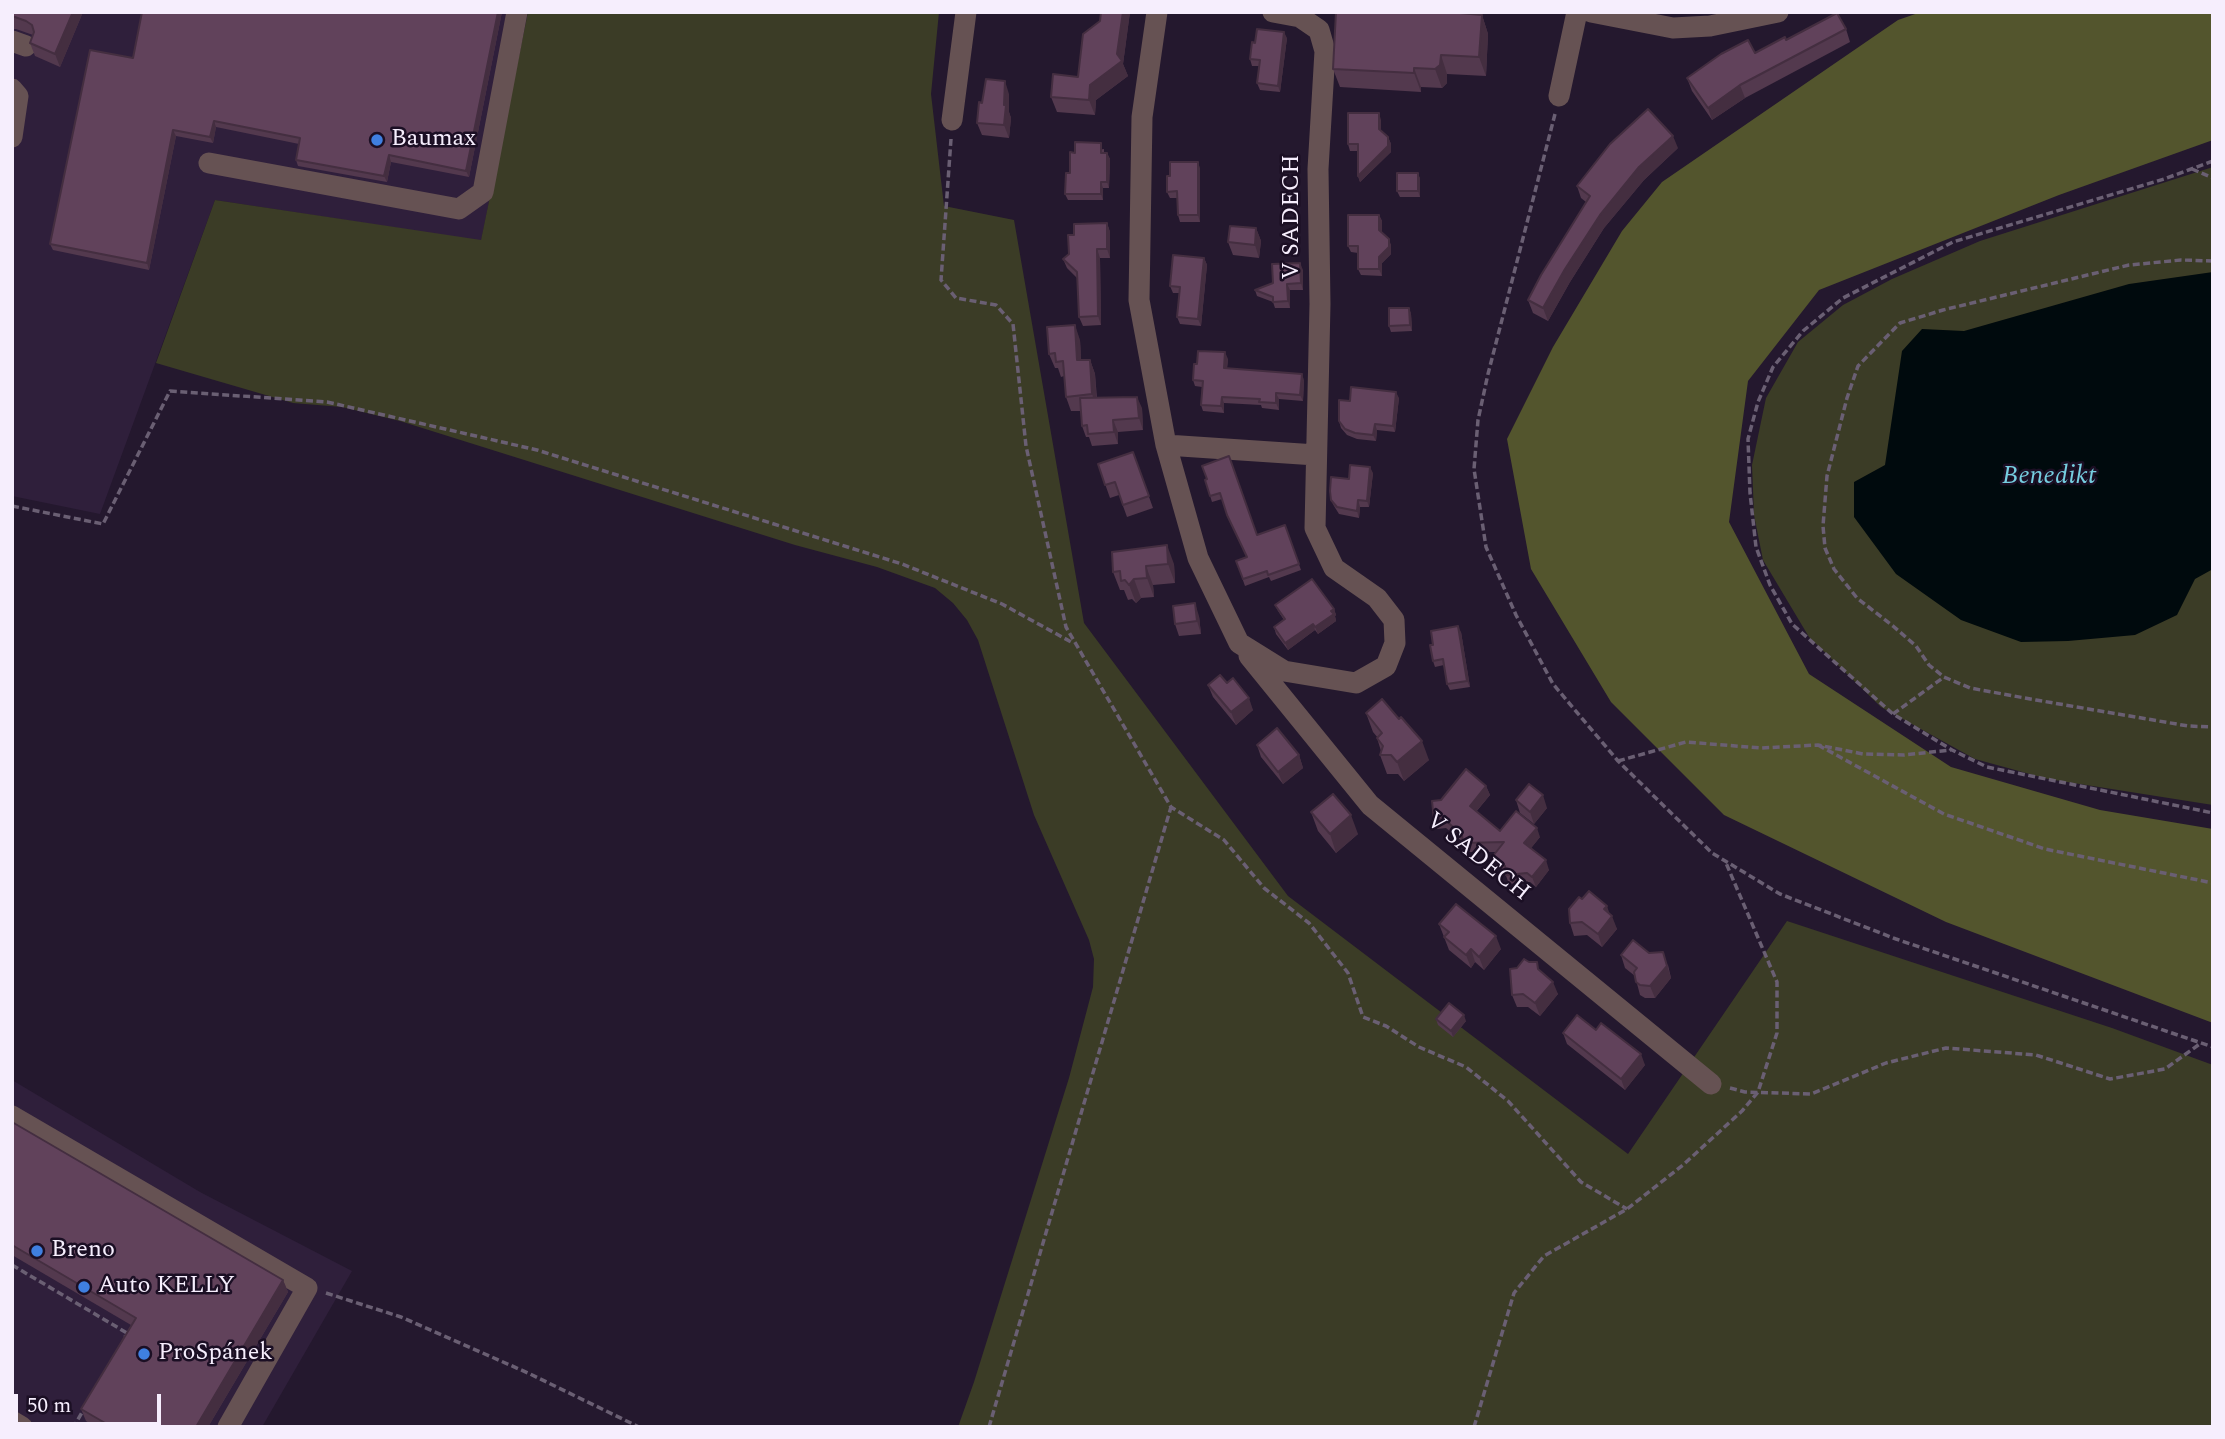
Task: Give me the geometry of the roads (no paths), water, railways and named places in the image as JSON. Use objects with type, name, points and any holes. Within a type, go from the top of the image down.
[{"type":"street","points":[[209,163],[459,209],[483,192],[517,12]]},
{"type":"street","points":[[953,120],[966,12]]},
{"type":"street","name":"V SADECH","points":[[1157,12],[1142,117],[1139,300],[1166,445],[1198,558],[1239,643],[1370,804],[1711,1084]]},
{"type":"street","name":"V SADECH","points":[[1239,643],[1284,671],[1356,683],[1386,666],[1395,643],[1394,620],[1377,598],[1334,568],[1315,528],[1320,303],[1318,169],[1325,51],[1319,30],[1300,17],[1273,12]]},
{"type":"street","points":[[1559,96],[1577,12]]},
{"type":"street","points":[[1591,12],[1673,28],[1710,26],[1777,12]]},
{"type":"street","points":[[12,89],[18,96],[12,137]]},
{"type":"street","points":[[1166,445],[1316,454]]},
{"type":"street","points":[[12,1116],[307,1287],[228,1427]]},
{"type":"street","points":[[12,1421],[22,1427]]},
{"type":"water","name":"Benedikt","points":[[2213,272],[2213,569],[2195,579],[2177,615],[2135,635],[2021,642],[1961,620],[1896,574],[1854,517],[1854,482],[1885,465],[1902,351],[1922,329],[1964,331],[2129,284]]},
{"type":"place","name":"Baumax","points":[[377,140]]},
{"type":"place","name":"Breno","points":[[37,1251]]},
{"type":"place","name":"Auto KELLY","points":[[84,1287]]},
{"type":"place","name":"ProSpánek","points":[[144,1354]]}]
